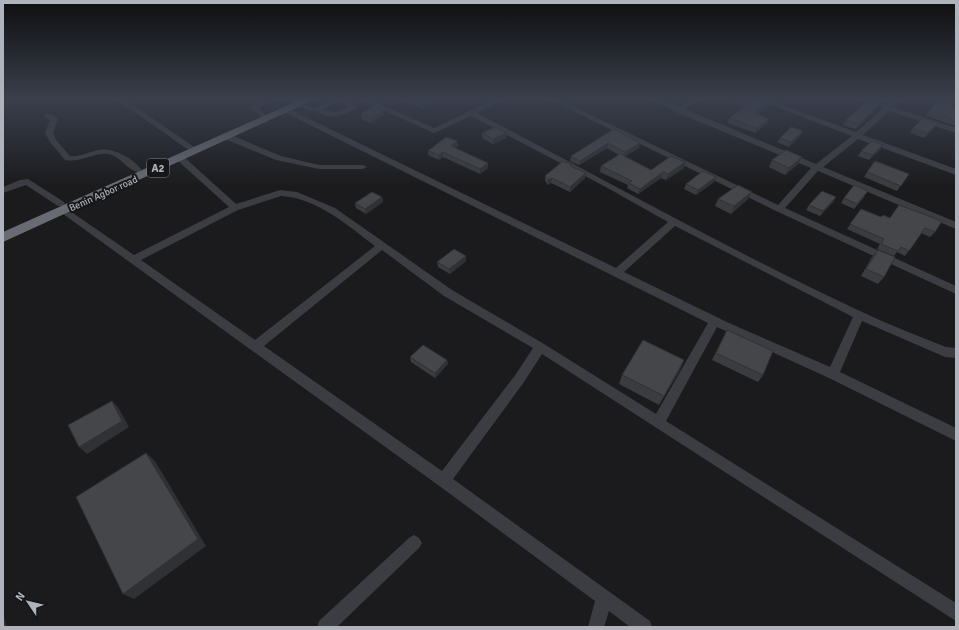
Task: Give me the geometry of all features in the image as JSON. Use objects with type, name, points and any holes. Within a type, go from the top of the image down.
[{"type":"highway","name":"Benin Agbor road","points":[[3,237],[138,170],[234,127]]},
{"type":"highway","name":"Benin Agbor road","points":[[3,230],[63,207],[249,127]]},
{"type":"street","points":[[51,127],[49,135],[68,158],[75,159],[99,153],[111,152],[138,170]]},
{"type":"street","points":[[161,127],[190,147]]},
{"type":"street","points":[[320,127],[715,321],[833,374],[956,435]]},
{"type":"street","points":[[426,127],[434,131],[441,127]]},
{"type":"street","points":[[499,127],[607,184],[674,222],[859,315],[945,352],[956,353]]},
{"type":"street","points":[[611,127],[779,209],[956,290]]},
{"type":"street","points":[[721,127],[956,226]]},
{"type":"street","points":[[837,127],[956,172]]},
{"type":"street","points":[[779,209],[817,167],[866,127]]},
{"type":"street","points":[[943,127],[956,132]]},
{"type":"street","points":[[228,137],[279,158],[319,168],[363,167]]},
{"type":"street","points":[[180,158],[235,208]]},
{"type":"street","points":[[3,190],[23,182],[28,182],[133,260],[443,480],[644,627]]},
{"type":"street","points":[[133,260],[235,208],[280,193],[294,194],[332,210],[448,294],[540,347],[956,613]]},
{"type":"street","points":[[617,273],[674,222]]},
{"type":"street","points":[[256,346],[382,245]]},
{"type":"street","points":[[833,374],[859,315]]},
{"type":"street","points":[[658,423],[715,321]]},
{"type":"street","points":[[443,480],[520,378],[540,347]]},
{"type":"street","points":[[325,627],[414,543]]},
{"type":"street","points":[[596,627],[604,598]]},
{"type":"building","points":[[496,127],[506,133],[493,139],[482,133]]},
{"type":"building","points":[[791,127],[803,131],[791,142],[780,138]]},
{"type":"building","points":[[914,127],[934,127],[928,133]]},
{"type":"building","points":[[614,129],[640,143],[625,152],[608,143],[580,161],[571,156]]},
{"type":"building","points":[[446,137],[457,141],[451,146],[488,163],[480,169],[443,152],[439,155],[428,151]]},
{"type":"building","points":[[872,141],[883,145],[872,155],[861,151]]},
{"type":"building","points":[[786,150],[802,157],[789,168],[772,160]]},
{"type":"building","points":[[620,154],[651,170],[671,156],[685,162],[668,174],[663,172],[640,189],[629,183],[632,181],[601,166]]},
{"type":"building","points":[[563,161],[586,173],[570,187],[552,178],[548,180],[545,176]]},
{"type":"building","points":[[875,161],[909,174],[901,186],[867,172]]},
{"type":"building","points":[[703,171],[716,177],[698,190],[686,184]]},
{"type":"building","points":[[738,185],[752,192],[734,206],[718,199]]},
{"type":"building","points":[[854,185],[868,191],[857,204],[844,198]]},
{"type":"building","points":[[822,191],[836,197],[823,211],[809,205]]},
{"type":"building","points":[[372,192],[382,197],[365,209],[355,203]]},
{"type":"building","points":[[899,205],[942,221],[935,232],[925,228],[909,251],[901,247],[898,251],[881,244],[884,239],[850,224],[861,209],[881,217],[883,215],[890,218]]},
{"type":"building","points":[[454,249],[466,256],[449,269],[437,262]]},
{"type":"building","points":[[878,250],[895,257],[884,277],[866,269]]},
{"type":"building","points":[[727,330],[773,351],[763,375],[716,353]]},
{"type":"building","points":[[643,340],[684,360],[664,396],[622,375]]},
{"type":"building","points":[[423,345],[447,360],[435,373],[410,357]]},
{"type":"building","points":[[112,401],[122,421],[79,447],[68,425]]},
{"type":"building","points":[[146,453],[198,539],[123,594],[76,497]]}]
